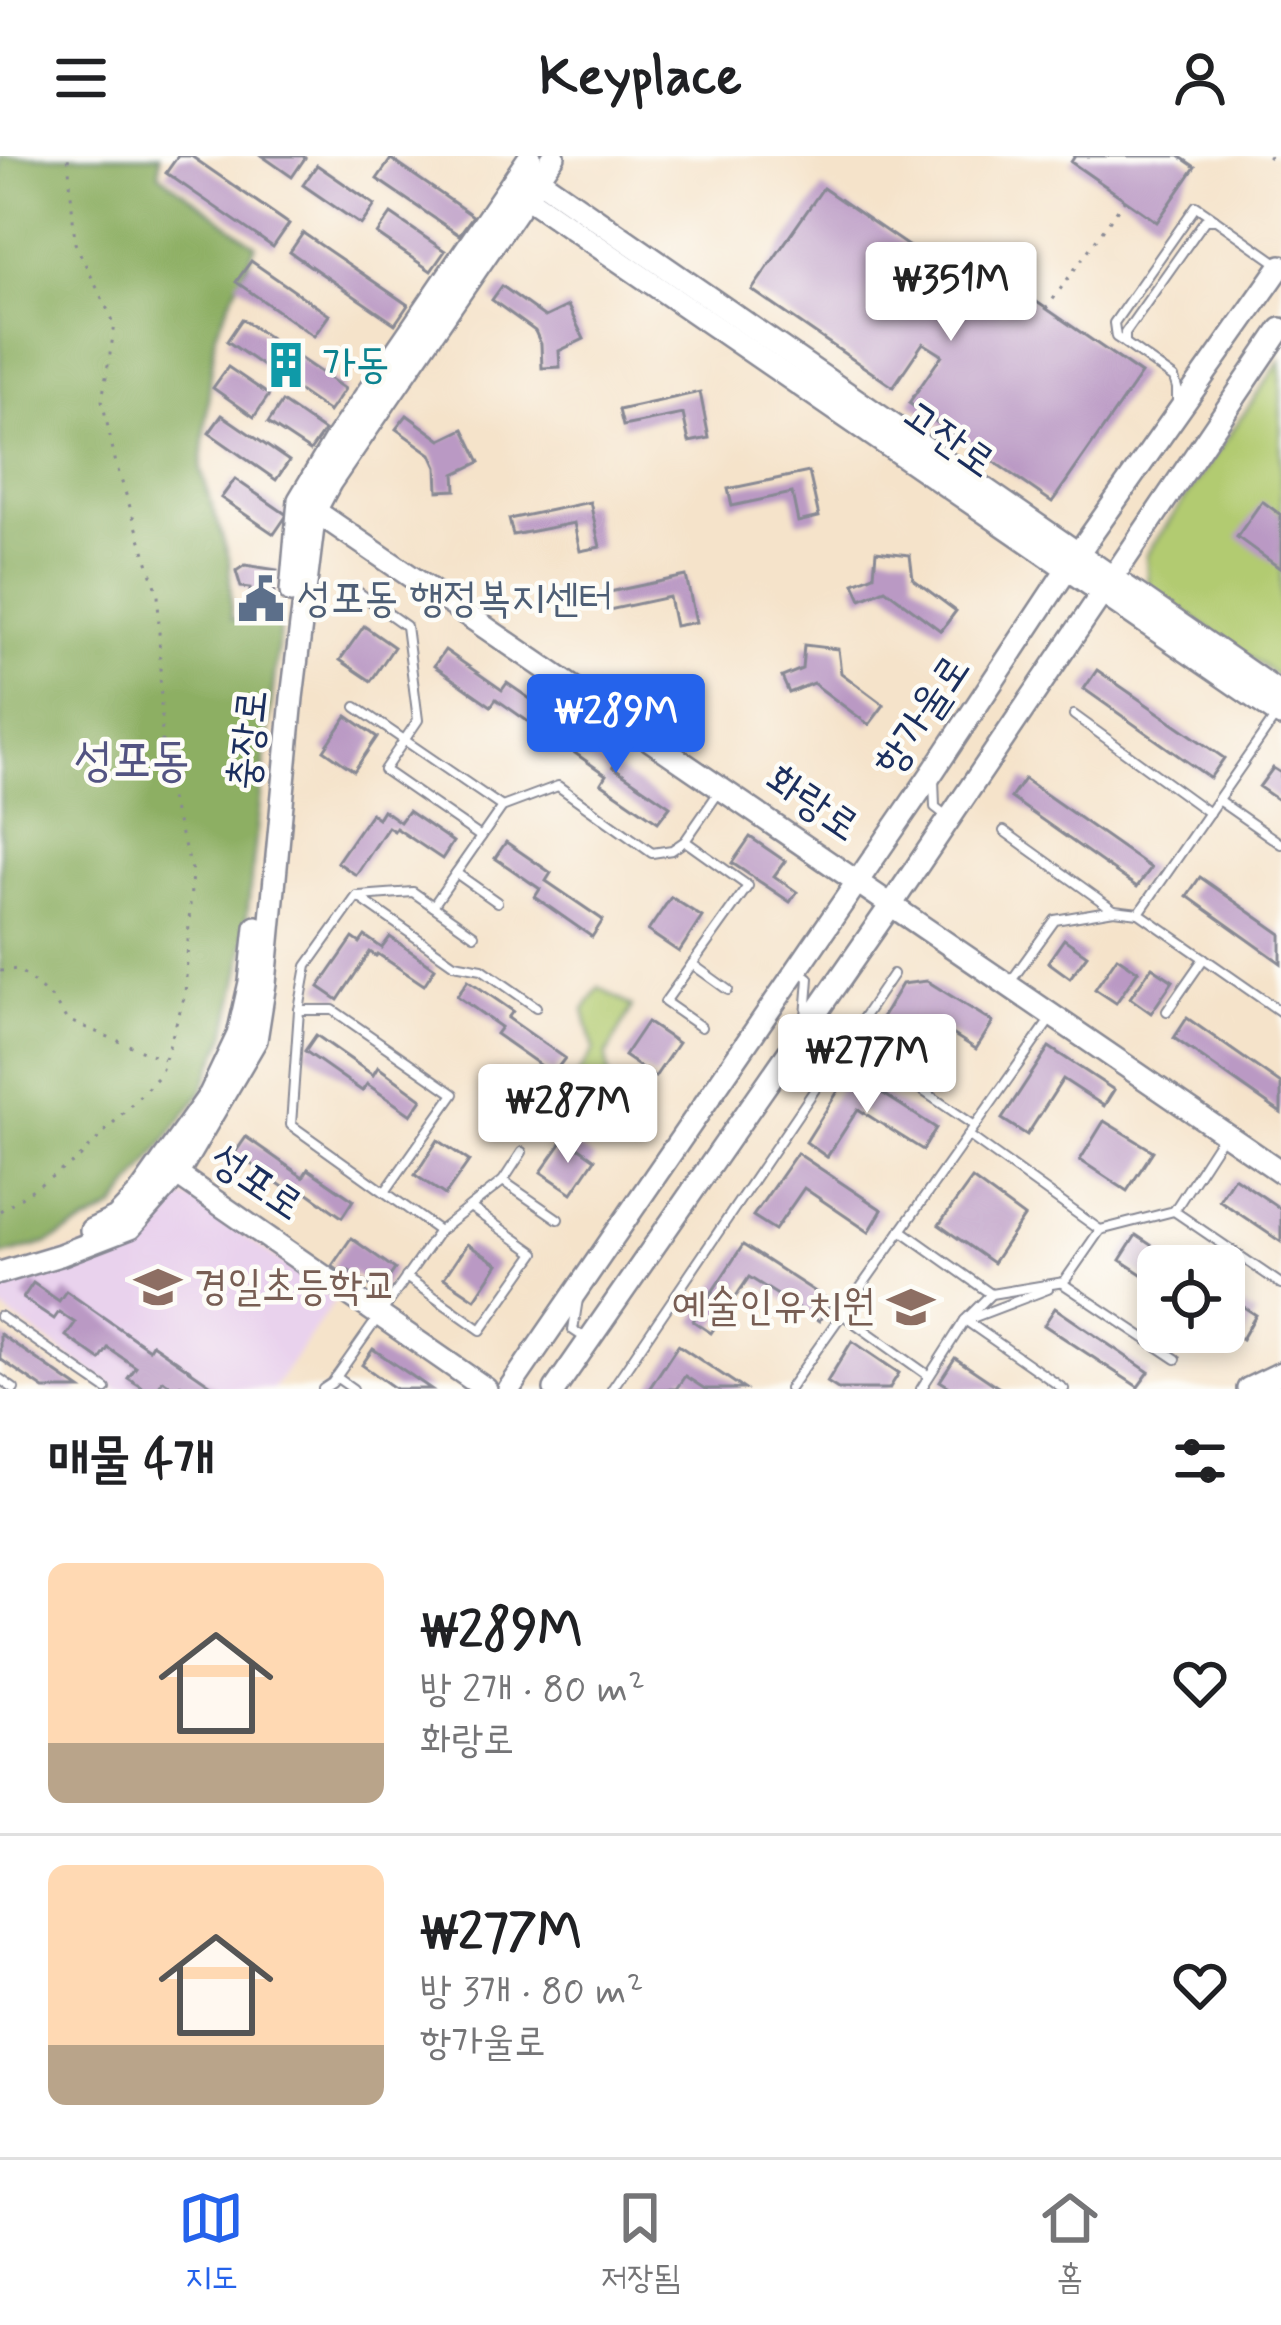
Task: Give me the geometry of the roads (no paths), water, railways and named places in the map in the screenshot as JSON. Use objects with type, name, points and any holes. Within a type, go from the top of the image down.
[{"type":"street","name":"충장로","points":[[0,1274],[130,1228],[210,1094],[238,1034],[250,982],[307,506],[335,440],[526,178],[554,156]]},
{"type":"street","name":"고잔로","points":[[526,178],[1280,708]]},
{"type":"street","name":"항가울로","points":[[509,1389],[1072,561],[1281,266]]},
{"type":"street","name":"항가울로","points":[[555,1389],[891,905],[1281,328]]},
{"type":"street","name":"화랑로","points":[[307,506],[1281,1172]]},
{"type":"street","name":"충장로","points":[[0,1262],[56,1247],[116,1218],[168,1169]]},
{"type":"street","name":"성포로","points":[[168,1169],[486,1389]]},
{"type":"street","points":[[1248,1389],[1281,1373]]},
{"type":"lane","points":[[1174,416],[1178,388],[1174,378],[1116,337],[1114,323],[1196,206],[1281,266]]},
{"type":"lane","points":[[1126,343],[1125,333],[1205,220],[1216,220]]},
{"type":"lane","points":[[351,587],[406,626],[418,720],[384,770],[481,837]]},
{"type":"lane","points":[[356,707],[502,807]]},
{"type":"lane","points":[[1139,913],[1280,708]]},
{"type":"lane","points":[[1074,715],[1209,813]]},
{"type":"lane","points":[[934,770],[935,807],[949,818]]},
{"type":"lane","points":[[433,906],[502,807],[558,786],[652,853],[672,850],[685,841],[721,789]]},
{"type":"lane","points":[[1218,800],[1281,844]]},
{"type":"lane","points":[[1004,831],[1114,910]]},
{"type":"lane","points":[[685,841],[748,886],[665,1002],[701,1027]]},
{"type":"lane","points":[[456,873],[497,902]]},
{"type":"lane","points":[[357,896],[413,892],[474,935]]},
{"type":"lane","points":[[357,896],[454,964],[482,969],[536,1007]]},
{"type":"lane","points":[[357,896],[307,966],[291,1125],[440,1231]]},
{"type":"lane","points":[[1008,986],[1055,920],[1114,910],[1139,913],[1281,1012]]},
{"type":"lane","points":[[1166,1011],[1204,958]]},
{"type":"lane","points":[[692,964],[728,990]]},
{"type":"lane","points":[[796,969],[808,978],[805,1030]]},
{"type":"lane","points":[[612,1389],[892,974]]},
{"type":"lane","points":[[299,1010],[333,1010],[454,1094],[386,1192]]},
{"type":"lane","points":[[789,1389],[1052,1016]]},
{"type":"lane","points":[[848,1040],[1100,1230]]},
{"type":"lane","points":[[965,1320],[1064,1282],[1100,1230],[1174,1211],[1224,1133]]},
{"type":"lane","points":[[323,1389],[440,1231],[503,1181],[522,1152]]},
{"type":"lane","points":[[503,1181],[558,1219]]},
{"type":"lane","points":[[406,1277],[481,1330],[535,1253],[470,1207]]},
{"type":"lane","points":[[1174,1211],[1281,1284]]},
{"type":"lane","points":[[901,1230],[991,1294]]},
{"type":"lane","points":[[921,1389],[965,1320],[991,1294],[1064,1282],[1176,1359]]},
{"type":"lane","points":[[580,1286],[573,1330],[590,1342]]},
{"type":"lane","points":[[842,1314],[929,1376]]},
{"type":"lane","points":[[0,1316],[106,1389]]},
{"type":"lane","points":[[965,1320],[1064,1389]]},
{"type":"lane","points":[[336,1377],[352,1389]]},
{"type":"lane","points":[[0,1379],[14,1389]]},
{"type":"place","name":"가동","points":[[286,365]]},
{"type":"place","name":"성포동 행정복지센터","points":[[261,599]]},
{"type":"place","name":"경일초등학교","points":[[158,1287]]},
{"type":"place","name":"예술인유치원","points":[[911,1307]]},
{"type":"district","name":"성포동","points":[[132,761]]}]
